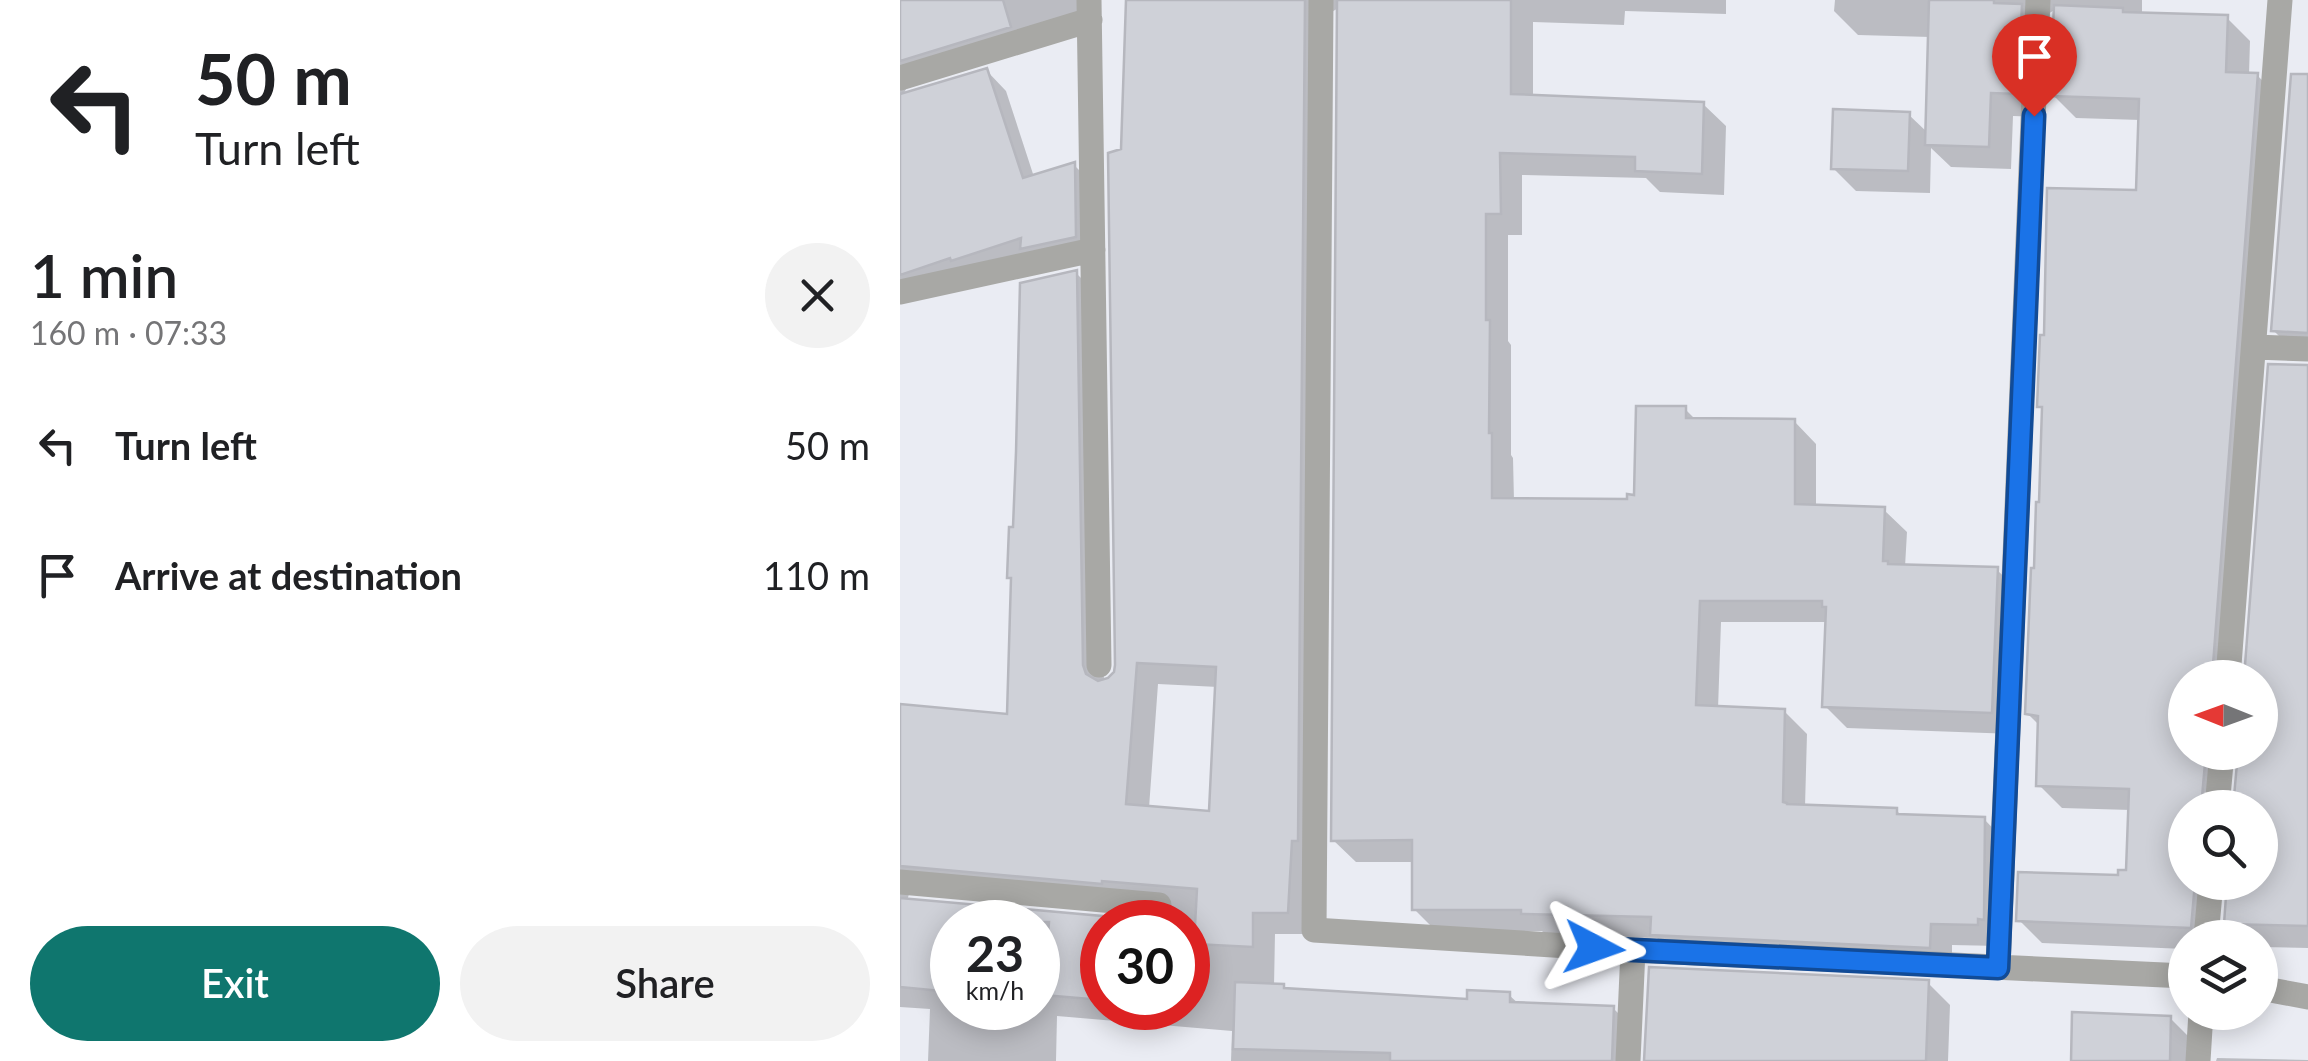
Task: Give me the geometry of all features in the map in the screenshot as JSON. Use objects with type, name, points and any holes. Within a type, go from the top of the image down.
[{"type":"street","points":[[1321,0],[1314,930],[1634,950],[2168,975]]},
{"type":"street","points":[[1998,968],[2038,0]]},
{"type":"street","points":[[2229,660],[2280,0]]},
{"type":"street","points":[[900,78],[1090,10],[1099,665]]},
{"type":"street","points":[[900,292],[1093,250]]},
{"type":"street","points":[[2254,347],[2308,349]]},
{"type":"street","points":[[900,882],[1103,900]]},
{"type":"street","points":[[1628,1061],[1634,950]]},
{"type":"street","points":[[2278,991],[2308,997]]},
{"type":"street","points":[[2198,1061],[2200,1030]]},
{"type":"building","points":[[900,0],[1003,0],[1011,27],[900,61]]},
{"type":"building","points":[[1126,0],[1305,0],[1298,841],[1292,841],[1288,913],[1253,913],[1253,947],[1210,945],[1210,900],[1196,900],[1197,889],[900,866],[900,704],[1007,714],[1011,578],[1007,578],[1009,527],[1013,527],[1020,283],[1077,270],[1083,665],[1086,674],[1098,681],[1114,672],[1108,153],[1121,149]],"holes":[[[1137,663],[1216,667],[1209,811],[1126,804]]]},
{"type":"building","points":[[1337,0],[1511,0],[1511,94],[1704,102],[1702,174],[1635,171],[1635,157],[1500,153],[1501,214],[1486,214],[1492,498],[1627,499],[1627,494],[1634,495],[1636,406],[1686,406],[1686,418],[1795,419],[1795,504],[1885,507],[1883,561],[1888,564],[1998,567],[1992,713],[1822,707],[1826,607],[1822,607],[1822,601],[1700,601],[1696,705],[1785,709],[1783,802],[1897,808],[1897,814],[1985,817],[1984,920],[1978,919],[1978,925],[1931,924],[1930,948],[1650,935],[1651,917],[1521,914],[1521,910],[1412,910],[1412,840],[1331,841]]},
{"type":"building","points":[[1929,0],[2022,4],[2018,94],[1991,93],[1989,147],[1925,145]]},
{"type":"building","points":[[2054,5],[2123,8],[2123,12],[2228,15],[2226,72],[2258,73],[2213,660],[2168,660],[2168,770],[2204,770],[2203,790],[2168,790],[2168,900],[2193,900],[2192,920],[2168,920],[2168,927],[2016,921],[2018,872],[2118,875],[2118,870],[2126,870],[2129,789],[2036,786],[2038,716],[2025,714],[2031,568],[2039,502],[2042,407],[2037,407],[2040,335],[2044,335],[2047,188],[2136,190],[2139,99],[2050,96]]},
{"type":"building","points":[[987,68],[1023,178],[1075,162],[1076,237],[1020,249],[1021,238],[900,275],[900,94]]},
{"type":"building","points":[[2291,74],[2308,74],[2308,333],[2271,331]]},
{"type":"building","points":[[1833,109],[1910,112],[1908,171],[1831,169]]},
{"type":"building","points":[[2268,364],[2308,365],[2308,926],[2278,925],[2278,920],[2224,920],[2226,900],[2278,900],[2278,790],[2235,790],[2236,770],[2278,770],[2278,660],[2245,660]]},
{"type":"building","points":[[900,898],[930,901],[930,990],[900,987]]},
{"type":"building","points":[[1060,912],[1080,914],[1080,998],[1060,996]]},
{"type":"building","points":[[1649,967],[1929,980],[1926,1061],[1644,1061]]},
{"type":"building","points":[[1235,982],[1467,999],[1467,990],[1510,992],[1510,1002],[1614,1006],[1612,1061],[1390,1061],[1390,1053],[1233,1049]]},
{"type":"building","points":[[2072,1012],[2168,1016],[2170,1061],[2071,1061]]},
{"type":"route","points":[[1594,948],[1998,968],[2034,116]]}]
